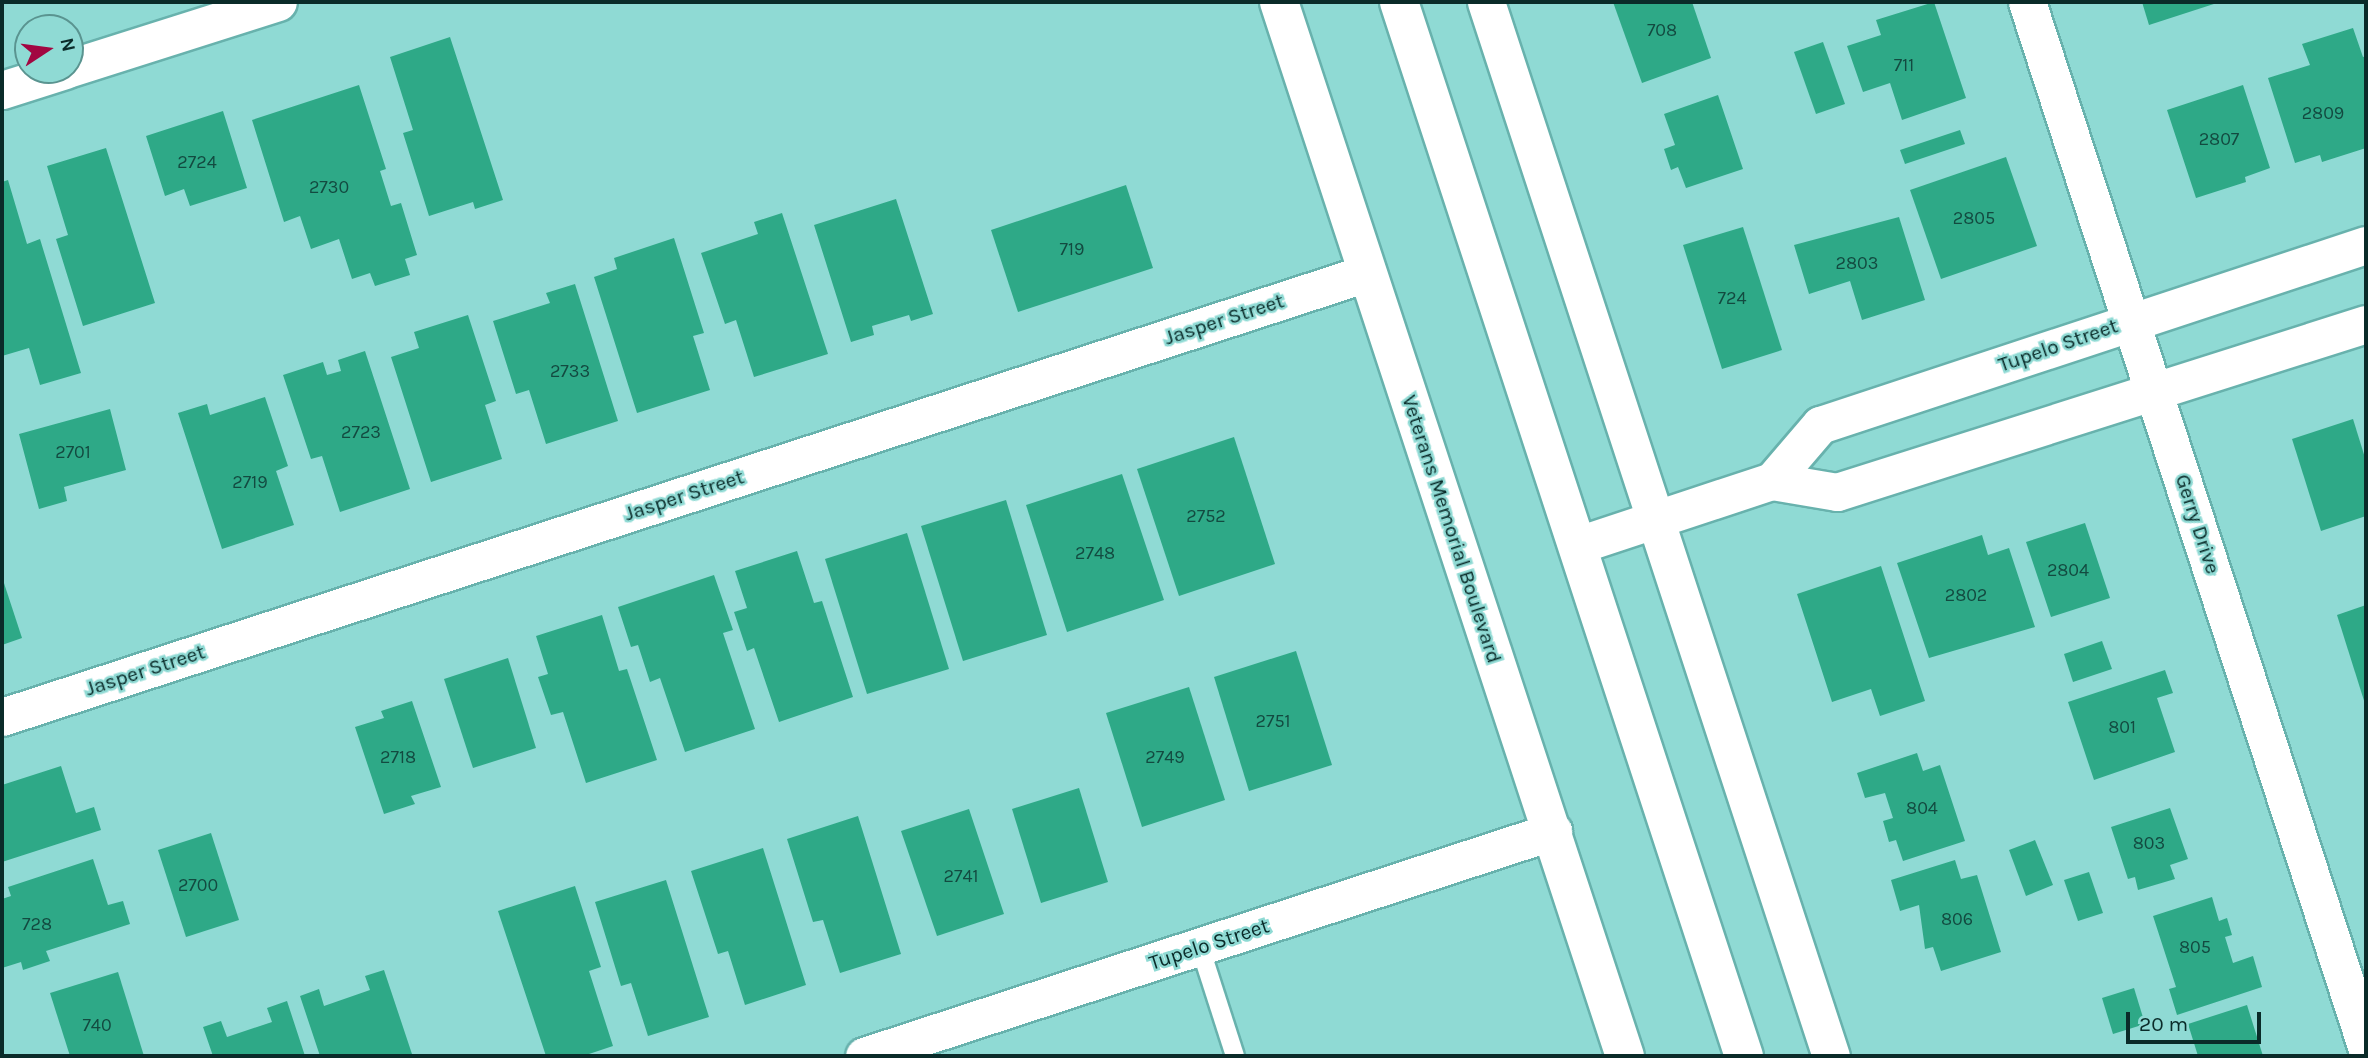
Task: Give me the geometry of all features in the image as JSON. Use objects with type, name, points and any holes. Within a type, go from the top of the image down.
[{"type":"main road","name":"Veterans Memorial Boulevard","points":[[1279,2],[1625,1056]]},
{"type":"main road","points":[[1371,2],[1487,271]]},
{"type":"main road","points":[[1399,2],[1744,1056]]},
{"type":"main road","points":[[1581,917],[1652,1056]]},
{"type":"street","points":[[84,64],[278,2]]},
{"type":"street","points":[[1486,2],[1831,1056]]},
{"type":"street","name":"Gerry Drive","points":[[2027,2],[2366,1046]]},
{"type":"street","points":[[2,90],[21,84]]},
{"type":"street","name":"Tupelo Street","points":[[1772,481],[1820,425],[2366,245]]},
{"type":"street","name":"Jasper Street","points":[[2,716],[1367,273]]},
{"type":"street","points":[[1578,545],[1772,481],[1837,492],[2366,324]]},
{"type":"street","name":"Tupelo Street","points":[[864,1056],[1553,831]]},
{"type":"lane","points":[[1200,947],[1235,1056]]},
{"type":"building","points":[[1613,2],[1692,2],[1711,58],[1642,83]]},
{"type":"building","points":[[1934,2],[1966,98],[1902,120],[1890,83],[1863,92],[1847,46],[1881,35],[1876,20]]},
{"type":"building","points":[[2142,2],[2220,2],[2149,25]]},
{"type":"building","points":[[2353,28],[2363,57],[2366,56],[2366,148],[2322,162],[2320,155],[2295,163],[2268,78],[2310,65],[2302,44]]},
{"type":"building","points":[[450,37],[503,200],[475,209],[473,202],[429,216],[403,133],[413,130],[390,57]]},
{"type":"building","points":[[1823,42],[1845,104],[1816,114],[1794,52]]},
{"type":"building","points":[[359,85],[386,169],[380,171],[391,206],[401,203],[417,255],[405,259],[410,275],[375,286],[370,273],[352,279],[339,239],[311,249],[300,216],[284,222],[252,120]]},
{"type":"building","points":[[2243,85],[2270,168],[2245,177],[2246,182],[2196,198],[2167,110]]},
{"type":"building","points":[[1718,95],[1743,169],[1686,188],[1678,167],[1671,170],[1664,149],[1675,145],[1664,114]]},
{"type":"building","points":[[223,111],[247,188],[190,206],[184,189],[165,196],[146,136]]},
{"type":"building","points":[[1960,130],[1965,144],[1905,164],[1900,150]]},
{"type":"building","points":[[106,148],[155,303],[83,326],[56,239],[68,235],[47,166]]},
{"type":"building","points":[[2006,157],[2037,246],[1941,279],[1910,190]]},
{"type":"building","points":[[8,180],[27,244],[40,239],[81,373],[40,385],[29,348],[2,356],[2,182]]},
{"type":"building","points":[[1126,185],[1153,268],[1018,312],[991,230]]},
{"type":"building","points":[[896,199],[933,314],[911,321],[909,315],[872,326],[874,335],[851,342],[814,225]]},
{"type":"building","points":[[782,213],[828,354],[754,377],[736,320],[725,324],[701,253],[758,234],[754,222]]},
{"type":"building","points":[[1899,217],[1925,300],[1862,320],[1850,281],[1809,294],[1794,245]]},
{"type":"building","points":[[1743,227],[1782,350],[1722,369],[1683,245]]},
{"type":"building","points":[[674,238],[704,333],[693,336],[710,390],[637,413],[594,277],[617,269],[614,258]]},
{"type":"building","points":[[575,284],[618,421],[546,444],[529,390],[516,394],[493,321],[550,303],[546,293]]},
{"type":"building","points":[[468,315],[496,401],[485,405],[502,459],[431,482],[391,357],[419,348],[414,332]]},
{"type":"building","points":[[365,351],[410,489],[340,512],[322,456],[311,459],[283,375],[323,362],[327,375],[341,371],[338,360]]},
{"type":"building","points":[[265,397],[288,466],[276,471],[294,525],[222,549],[178,413],[207,404],[210,415]]},
{"type":"building","points":[[110,409],[126,470],[64,487],[67,501],[39,509],[19,434]]},
{"type":"building","points":[[2353,419],[2366,461],[2366,516],[2321,531],[2292,439]]},
{"type":"building","points":[[1234,437],[1275,564],[1179,596],[1137,469]]},
{"type":"building","points":[[1122,474],[1164,600],[1067,632],[1026,505]]},
{"type":"building","points":[[1006,500],[1047,635],[963,661],[921,526]]},
{"type":"building","points":[[2085,523],[2110,598],[2051,617],[2026,542]]},
{"type":"building","points":[[907,533],[949,669],[867,694],[825,559]]},
{"type":"building","points":[[1982,535],[1988,555],[2009,548],[2035,627],[1929,658],[1897,563]]},
{"type":"building","points":[[797,551],[814,603],[822,601],[853,697],[779,722],[754,648],[747,651],[734,612],[747,608],[735,571]]},
{"type":"building","points":[[1881,566],[1925,701],[1880,716],[1871,689],[1832,702],[1797,594]]},
{"type":"building","points":[[714,575],[733,630],[723,633],[755,729],[685,752],[660,678],[650,682],[638,645],[631,647],[618,607]]},
{"type":"building","points":[[2,577],[22,638],[2,645]]},
{"type":"building","points":[[2366,605],[2366,707],[2337,615]]},
{"type":"building","points":[[602,615],[619,671],[627,669],[657,760],[586,783],[563,712],[551,715],[538,677],[548,674],[536,636]]},
{"type":"building","points":[[2102,641],[2112,669],[2073,682],[2064,654]]},
{"type":"building","points":[[1296,651],[1332,765],[1249,791],[1214,677]]},
{"type":"building","points":[[508,658],[536,748],[473,768],[444,679]]},
{"type":"building","points":[[2165,670],[2173,693],[2157,698],[2175,752],[2094,780],[2068,702]]},
{"type":"building","points":[[1189,687],[1225,800],[1142,827],[1106,713]]},
{"type":"building","points":[[412,701],[441,787],[411,796],[415,804],[384,814],[355,727],[384,718],[381,711]]},
{"type":"building","points":[[1917,753],[1923,771],[1940,765],[1965,841],[1903,861],[1896,840],[1889,842],[1883,821],[1893,818],[1885,793],[1865,798],[1857,773]]},
{"type":"building","points":[[61,766],[76,813],[94,807],[101,830],[2,862],[2,785]]},
{"type":"building","points":[[1079,788],[1108,882],[1041,903],[1012,809]]},
{"type":"building","points":[[2170,808],[2188,859],[2170,865],[2175,879],[2138,890],[2135,877],[2128,879],[2111,827]]},
{"type":"building","points":[[969,809],[1004,914],[937,936],[901,831]]},
{"type":"building","points":[[858,816],[901,954],[840,973],[823,920],[813,922],[787,839]]},
{"type":"building","points":[[211,833],[239,920],[186,937],[158,850]]},
{"type":"building","points":[[2035,840],[2053,885],[2026,896],[2009,850]]},
{"type":"building","points":[[763,848],[806,985],[745,1005],[728,951],[718,954],[691,871]]},
{"type":"building","points":[[93,859],[108,905],[123,901],[130,924],[46,951],[50,961],[23,970],[21,962],[2,968],[2,899],[11,896],[8,887]]},
{"type":"building","points":[[1955,860],[1961,879],[1977,875],[2001,952],[1941,971],[1933,947],[1925,949],[1919,905],[1900,911],[1891,880]]},
{"type":"building","points":[[2089,872],[2103,913],[2078,921],[2064,880]]},
{"type":"building","points":[[666,880],[709,1017],[648,1036],[631,983],[621,986],[595,902]]},
{"type":"building","points":[[575,886],[601,967],[589,971],[613,1046],[583,1056],[546,1056],[498,911]]},
{"type":"building","points":[[2212,897],[2219,921],[2227,918],[2232,935],[2225,937],[2233,963],[2253,956],[2262,987],[2177,1015],[2169,989],[2176,987],[2153,916]]},
{"type":"building","points":[[384,970],[412,1054],[320,1056],[300,996],[319,989],[324,1006],[370,990],[365,976]]},
{"type":"building","points":[[118,972],[144,1056],[70,1056],[50,993]]},
{"type":"building","points":[[2134,988],[2145,1024],[2113,1034],[2102,998]]},
{"type":"building","points":[[287,1001],[305,1056],[213,1056],[203,1027],[221,1021],[227,1037],[272,1022],[267,1008]]},
{"type":"building","points":[[2247,1005],[2263,1056],[2198,1056],[2188,1024]]}]
